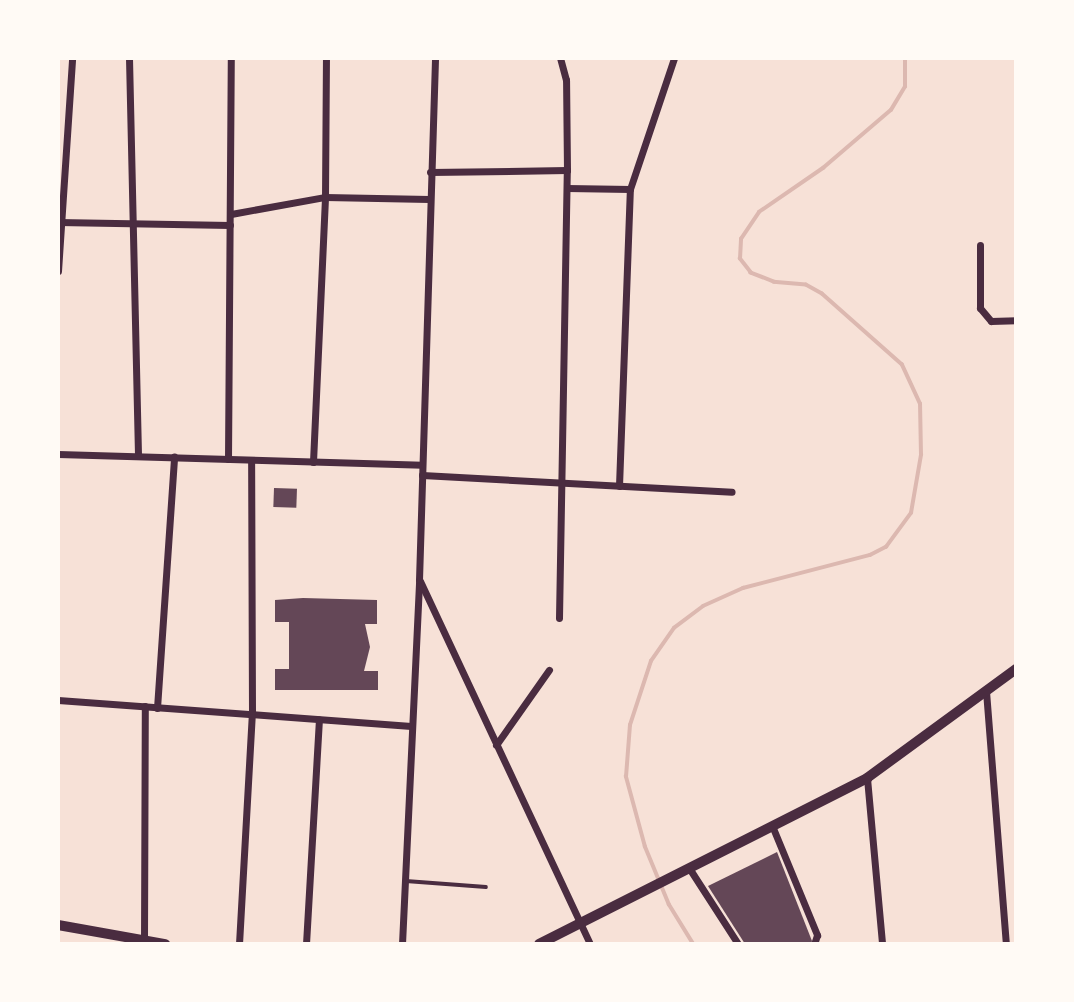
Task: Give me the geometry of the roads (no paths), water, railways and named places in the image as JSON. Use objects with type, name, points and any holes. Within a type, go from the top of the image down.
[{"type":"street","points":[[58,271],[72,58]]},
{"type":"street","points":[[129,58],[138,456]]},
{"type":"street","points":[[228,459],[231,58]]},
{"type":"street","points":[[313,462],[325,197],[326,58]]},
{"type":"street","points":[[402,944],[419,580],[435,58]]},
{"type":"street","points":[[559,618],[564,483],[567,188],[566,80],[560,58]]},
{"type":"street","points":[[619,486],[630,189],[674,58]]},
{"type":"street","points":[[430,173],[567,170]]},
{"type":"street","points":[[567,188],[630,189]]},
{"type":"street","points":[[231,214],[325,197],[429,199]]},
{"type":"street","points":[[60,222],[230,225]]},
{"type":"street","points":[[980,245],[979,307],[990,321],[1016,320]]},
{"type":"street","points":[[58,454],[422,465]]},
{"type":"street","points":[[157,708],[174,457]]},
{"type":"street","points":[[239,944],[252,712],[251,460]]},
{"type":"street","points":[[422,475],[732,492]]},
{"type":"street","points":[[419,580],[590,944]]},
{"type":"street","points":[[539,944],[690,872],[867,778],[1016,669]]},
{"type":"street","points":[[496,745],[549,670]]},
{"type":"street","points":[[986,691],[1006,944]]},
{"type":"street","points":[[58,700],[252,712],[411,726]]},
{"type":"street","points":[[144,943],[145,706]]},
{"type":"street","points":[[306,944],[319,719]]},
{"type":"street","points":[[867,778],[882,944]]},
{"type":"street","points":[[773,828],[817,935],[814,944]]},
{"type":"street","points":[[690,872],[738,944]]},
{"type":"street","points":[[58,925],[144,943],[165,944]]},
{"type":"lane","points":[[406,881],[486,887]]},
{"type":"waterway","points":[[693,944],[669,905],[645,847],[626,777],[630,725],[651,661],[674,628],[703,606],[743,588],[870,555],[886,547],[911,513],[921,455],[920,404],[902,365],[822,294],[806,285],[774,282],[751,273],[740,259],[741,239],[759,212],[823,168],[891,110],[905,87],[905,58]]}]
